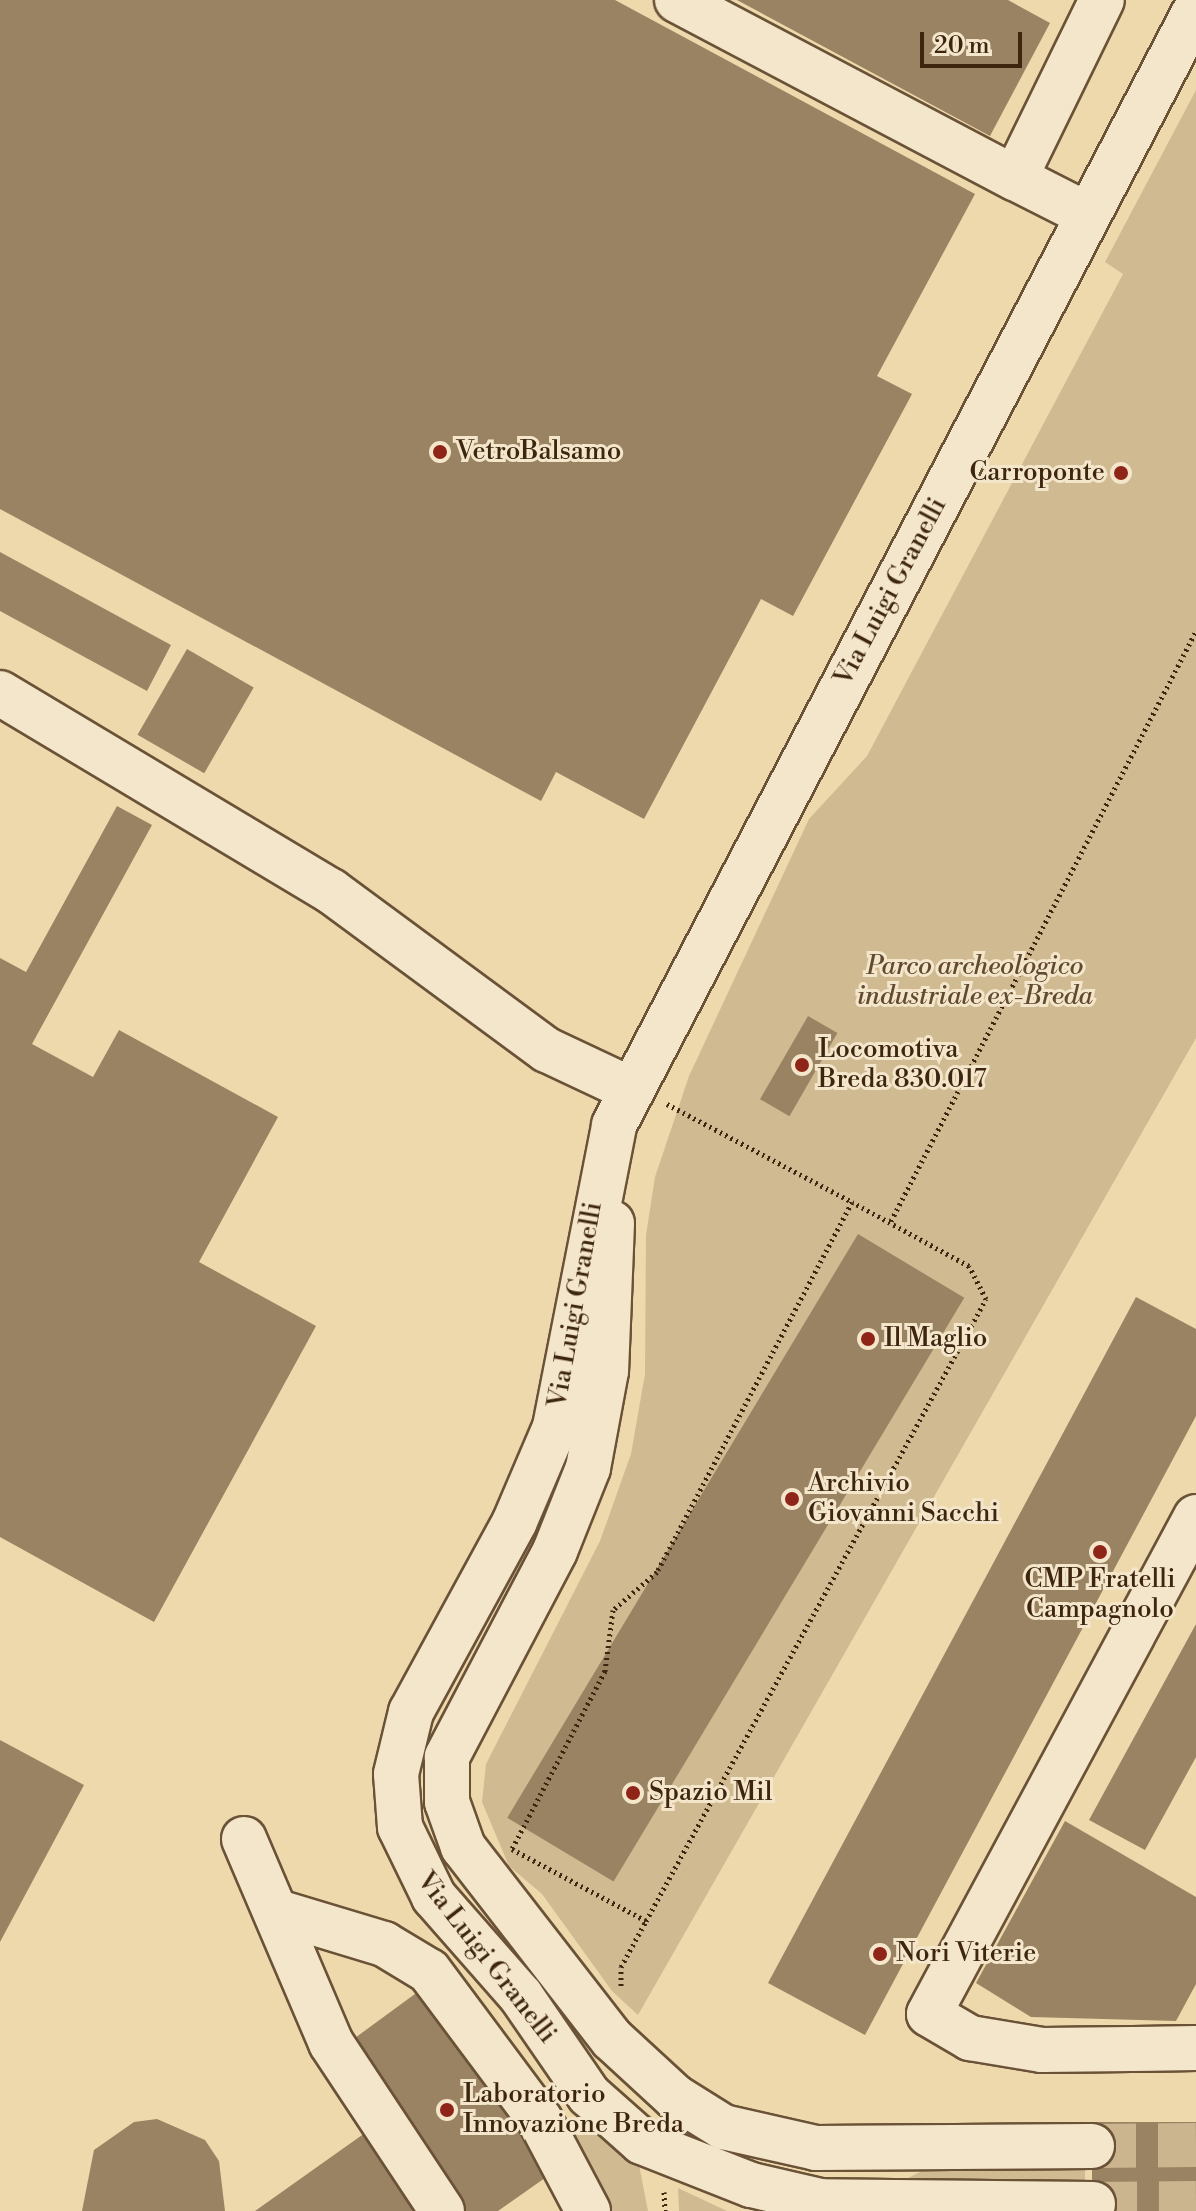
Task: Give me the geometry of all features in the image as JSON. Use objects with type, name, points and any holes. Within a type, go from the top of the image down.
[{"type":"street","points":[[677,0],[1088,215]]},
{"type":"street","points":[[1015,178],[1102,0]]},
{"type":"street","name":"Via Luigi Granelli","points":[[1093,2204],[772,2201],[656,2149],[601,2108],[521,1996],[434,1897],[397,1814],[396,1774],[411,1712],[506,1540],[555,1427],[602,1160],[632,1090],[1196,9]]},
{"type":"street","points":[[0,693],[331,891],[547,1050],[632,1090]]},
{"type":"street","name":"Via Luigi Granelli","points":[[632,1090],[612,1210],[609,1335],[596,1439],[555,1551],[451,1747],[447,1802],[479,1871],[612,2039],[692,2110],[775,2143],[1092,2146]]},
{"type":"street","points":[[1196,1517],[929,2014],[970,2038],[1042,2050],[1196,2048]]},
{"type":"street","points":[[244,1839],[278,1912],[331,2043],[442,2211]]},
{"type":"street","points":[[278,1912],[384,1944],[429,1971],[540,2120],[588,2211]]},
{"type":"street","points":[[772,2201],[775,2143]]},
{"type":"path","points":[[891,1221],[1196,631]]},
{"type":"path","points":[[632,1090],[702,1118],[969,1266],[986,1299],[646,1921],[512,1849],[605,1671],[613,1610],[657,1572],[852,1202]]},
{"type":"green space","name":"Parco archeologico industriale ex-Breda","points":[[1196,90],[1196,1038],[638,2015],[612,1991],[542,1894],[509,1866],[482,1802],[486,1764],[600,1541],[631,1454],[645,1374],[646,1235],[655,1177],[689,1076],[809,819],[867,756],[1123,274],[1105,262]]},
{"type":"green space","points":[[597,2124],[639,2165],[648,2211],[602,2211],[568,2139]]},
{"type":"green space","points":[[1085,2167],[1085,2180],[898,2183],[922,2171]]},
{"type":"green space","points":[[678,2188],[727,2211],[679,2211]]},
{"type":"building","name":"VetroBalsamo","points":[[0,0],[615,0],[975,194],[877,376],[912,394],[793,616],[761,599],[644,819],[556,772],[541,801],[0,509]]},
{"type":"building","points":[[737,0],[1008,0],[1050,23],[990,136]]},
{"type":"building","points":[[0,552],[171,645],[147,691],[0,611]]},
{"type":"building","points":[[187,649],[254,688],[204,773],[137,735]]},
{"type":"building","points":[[117,806],[152,825],[32,1044],[93,1077],[119,1030],[278,1117],[199,1262],[316,1326],[154,1622],[0,1537],[0,958],[26,972]]},
{"type":"building","points":[[808,1016],[837,1033],[789,1116],[760,1099]]},
{"type":"building","points":[[858,1234],[964,1298],[614,1882],[507,1818]]},
{"type":"building","points":[[1136,1297],[1196,1329],[1196,1416],[865,2035],[768,1983]]},
{"type":"building","points":[[1196,1624],[1196,1757],[1145,1850],[1089,1820]]},
{"type":"building","points":[[0,1740],[84,1785],[0,1942]]},
{"type":"building","points":[[1065,1821],[1196,1897],[1196,1984],[1176,2021],[1031,2017],[976,1983]]},
{"type":"building","name":"Laboratorio Innovazione Breda","points":[[419,1991],[552,2173],[498,2211],[461,2211],[344,2046]]},
{"type":"building","points":[[157,2119],[205,2140],[219,2161],[225,2211],[82,2211],[94,2150],[134,2122]]},
{"type":"building","points":[[1092,2122],[1196,2122],[1196,2211],[1092,2211]]},
{"type":"building","points":[[372,2128],[392,2156],[382,2164],[416,2211],[255,2211]]},
{"type":"tunnel","points":[[1092,2146],[1196,2145]]},
{"type":"tunnel","points":[[1093,2204],[1196,2203]]},
{"type":"place","name":"VetroBalsamo","points":[[440,452]]},
{"type":"place","name":"Carroponte","points":[[1121,473]]},
{"type":"place","name":"Locomotiva Breda 830.017","points":[[802,1065]]},
{"type":"place","name":"Il Maglio","points":[[868,1339]]},
{"type":"place","name":"Archivio Giovanni Sacchi","points":[[792,1499]]},
{"type":"place","name":"CMP Fratelli Campagnolo","points":[[1100,1552]]},
{"type":"place","name":"Spazio Mil","points":[[633,1793]]},
{"type":"place","name":"Nori Viterie","points":[[880,1954]]},
{"type":"place","name":"Laboratorio Innovazione Breda","points":[[447,2110]]}]
